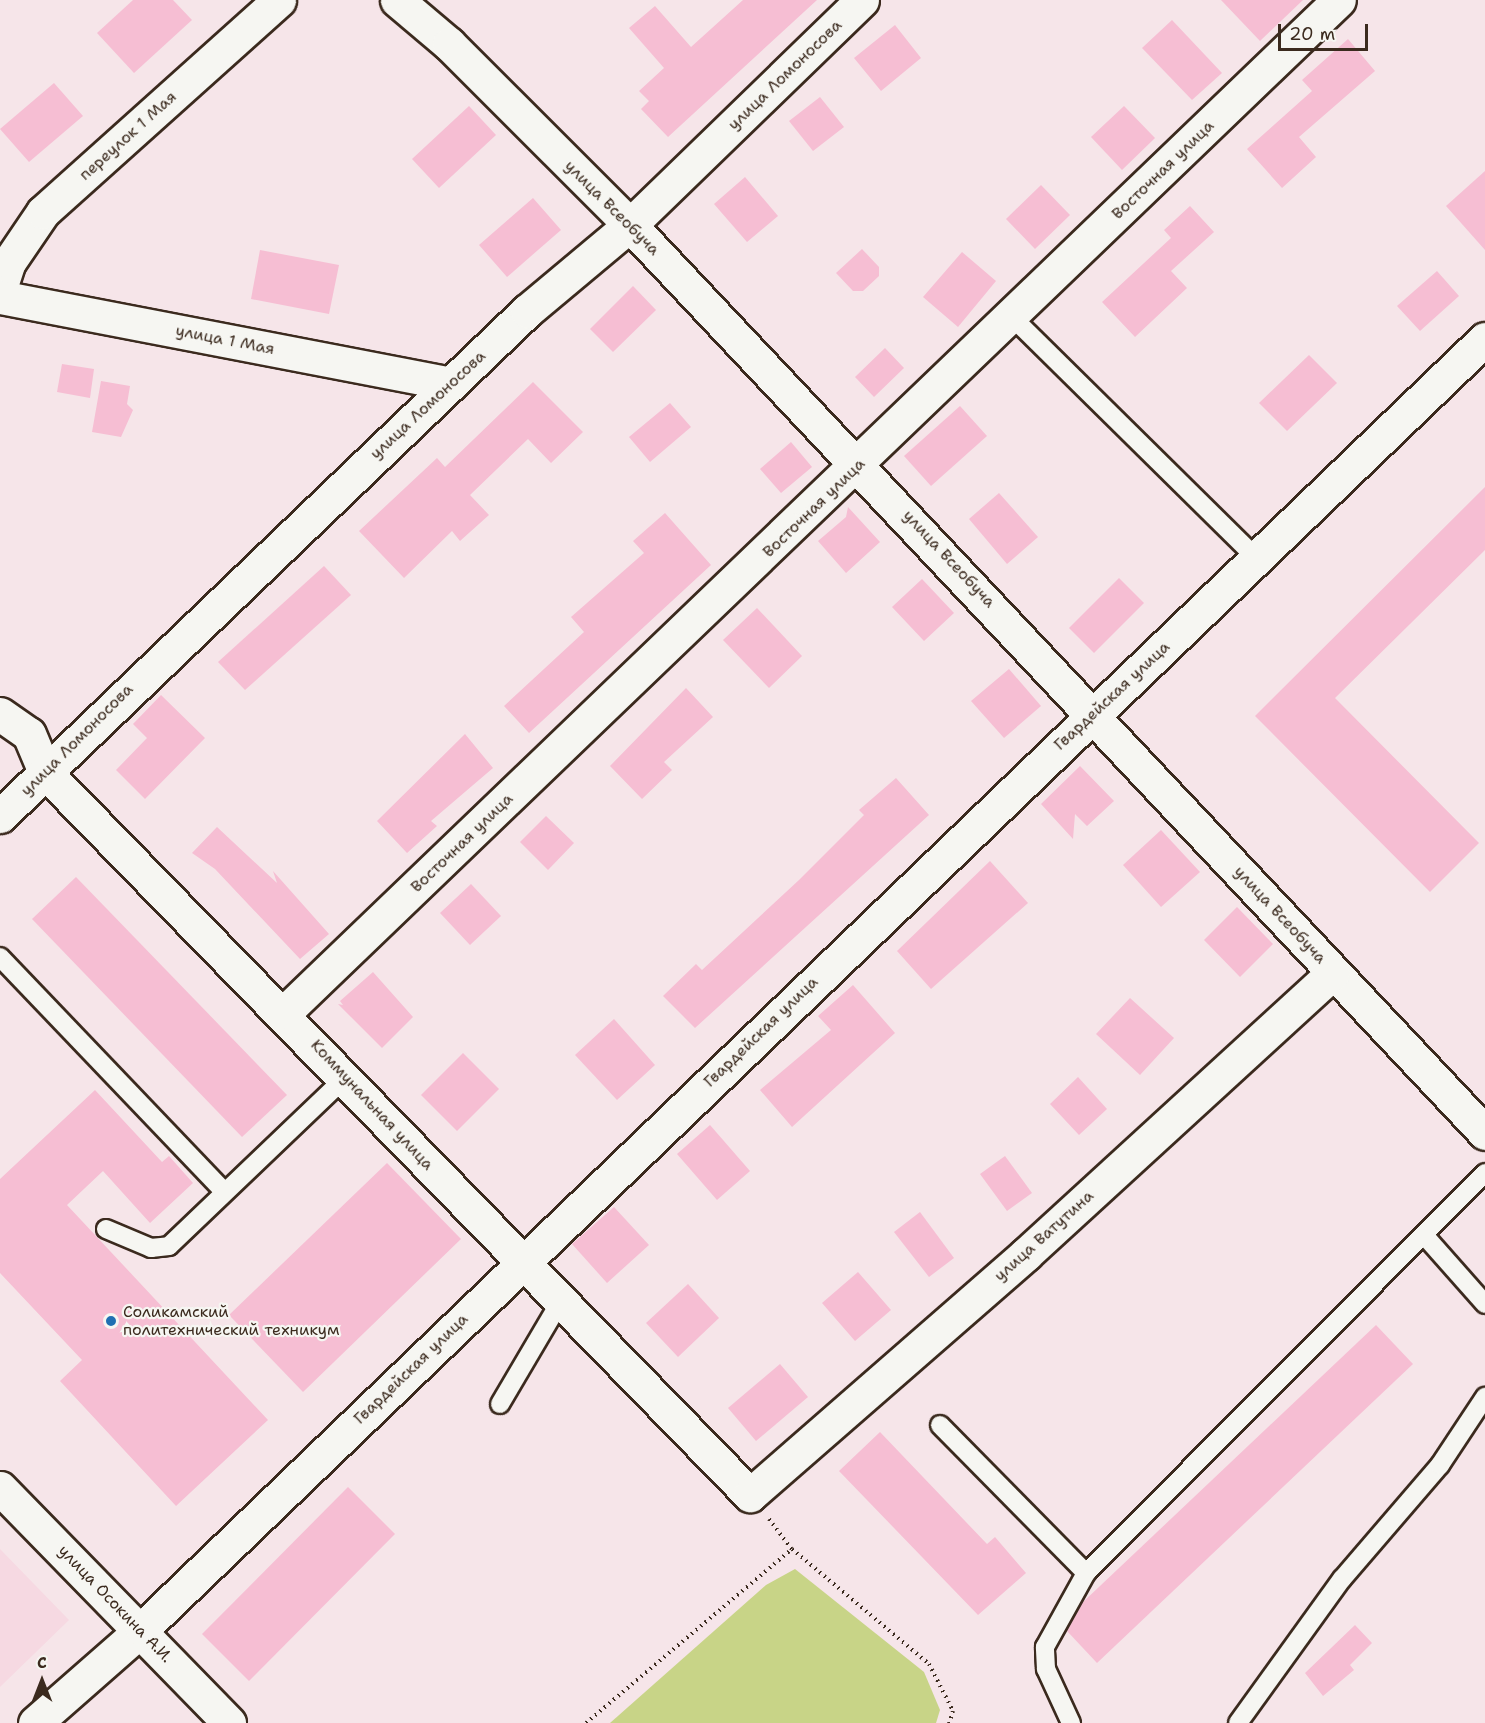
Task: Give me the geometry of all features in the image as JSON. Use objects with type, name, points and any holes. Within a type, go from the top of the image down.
[{"type":"street","name":"переулок 1 Мая","points":[[0,289],[9,262],[43,212],[279,0]]},
{"type":"street","name":"улица Всеобуча","points":[[397,0],[449,44],[630,225],[1094,713],[1333,973],[1485,1133]]},
{"type":"street","name":"улица Ломоносова","points":[[0,816],[451,384],[630,225],[862,0]]},
{"type":"street","name":"Восточная улица","points":[[285,1012],[859,464],[1339,0]]},
{"type":"street","name":"улица 1 Мая","points":[[0,297],[451,384]]},
{"type":"street","name":"Гвардейская улица","points":[[35,1723],[141,1629],[1485,339]]},
{"type":"street","name":"Коммунальная улица","points":[[0,714],[29,734],[45,772],[285,1012],[520,1264],[750,1495]]},
{"type":"street","name":"улица Ватутина","points":[[750,1495],[1026,1254],[1333,973]]},
{"type":"street","name":"улица Осокина А.И.","points":[[0,1488],[141,1629],[229,1723]]},
{"type":"lane","points":[[1012,317],[1257,559]]},
{"type":"lane","points":[[0,957],[224,1191]]},
{"type":"lane","points":[[106,1229],[151,1248],[169,1246],[346,1077]]},
{"type":"lane","points":[[1071,1723],[1046,1669],[1044,1647],[1086,1573],[1485,1173]]},
{"type":"lane","points":[[1424,1235],[1485,1304]]},
{"type":"lane","points":[[500,1404],[560,1304]]},
{"type":"lane","points":[[1238,1723],[1342,1579],[1440,1465],[1485,1397]]},
{"type":"lane","points":[[940,1425],[1086,1573]]},
{"type":"path","points":[[586,1723],[792,1549],[929,1664],[953,1711],[949,1723]]},
{"type":"shaded area","points":[[0,1549],[69,1620],[0,1687]]},
{"type":"green space","points":[[795,1569],[924,1672],[940,1710],[936,1723],[610,1723],[766,1585]]},
{"type":"building","points":[[133,0],[173,0],[192,20],[134,73],[97,33]]},
{"type":"building","points":[[743,0],[817,0],[668,137],[641,109],[649,101],[639,91],[664,68],[629,28],[655,6],[691,47]]},
{"type":"building","points":[[1221,0],[1303,0],[1260,41]]},
{"type":"building","points":[[1172,20],[1222,73],[1192,100],[1142,48]]},
{"type":"building","points":[[895,25],[921,58],[881,91],[854,58]]},
{"type":"building","points":[[1348,39],[1375,71],[1299,137],[1316,157],[1282,188],[1247,149],[1312,91],[1302,80]]},
{"type":"building","points":[[54,83],[83,116],[29,162],[0,129]]},
{"type":"building","points":[[820,97],[844,127],[813,151],[789,121]]},
{"type":"building","points":[[469,106],[496,135],[439,188],[412,159]]},
{"type":"building","points":[[1124,106],[1155,138],[1122,170],[1091,137]]},
{"type":"building","points":[[1485,171],[1485,250],[1446,206]]},
{"type":"building","points":[[745,177],[778,216],[747,242],[714,204]]},
{"type":"building","points":[[1041,185],[1070,215],[1035,249],[1006,219]]},
{"type":"building","points":[[533,198],[561,230],[507,277],[479,245]]},
{"type":"building","points":[[1190,206],[1214,232],[1171,271],[1187,288],[1135,337],[1102,302],[1171,238],[1164,230]]},
{"type":"building","points":[[862,249],[879,267],[879,276],[863,291],[853,291],[836,273]]},
{"type":"building","points":[[260,250],[339,265],[329,314],[251,299]]},
{"type":"building","points":[[962,252],[996,281],[958,327],[923,297]]},
{"type":"building","points":[[1437,271],[1459,296],[1420,331],[1397,306]]},
{"type":"building","points":[[633,286],[656,310],[613,352],[590,329]]},
{"type":"building","points":[[885,348],[904,368],[874,397],[855,377]]},
{"type":"building","points":[[1309,355],[1337,383],[1287,431],[1259,403]]},
{"type":"building","points":[[62,364],[94,369],[90,398],[57,392]]},
{"type":"building","points":[[101,381],[130,386],[127,404],[133,410],[121,437],[92,432]]},
{"type":"building","points":[[533,382],[583,432],[551,463],[528,439],[470,495],[489,515],[460,541],[452,531],[404,578],[359,531],[437,458],[445,467]]},
{"type":"building","points":[[670,403],[691,427],[650,462],[629,437]]},
{"type":"building","points":[[960,406],[987,436],[931,486],[904,456]]},
{"type":"building","points":[[791,442],[812,467],[781,493],[760,469]]},
{"type":"building","points":[[1485,487],[1485,550],[1335,698],[1479,843],[1430,892],[1255,716]]},
{"type":"building","points":[[999,493],[1038,537],[1007,564],[969,519]]},
{"type":"building","points":[[848,507],[880,542],[846,573],[818,541],[846,517]]},
{"type":"building","points":[[665,513],[711,565],[529,733],[504,706],[584,632],[571,617],[644,553],[633,541]]},
{"type":"building","points":[[324,566],[351,595],[245,690],[218,662]]},
{"type":"building","points":[[1119,578],[1144,603],[1094,653],[1069,628]]},
{"type":"building","points":[[922,579],[954,613],[924,641],[892,607]]},
{"type":"building","points":[[757,608],[802,656],[769,688],[723,640]]},
{"type":"building","points":[[1009,669],[1041,706],[1004,738],[971,701]]},
{"type":"building","points":[[686,688],[713,717],[664,762],[672,770],[642,799],[610,766]]},
{"type":"building","points":[[161,695],[205,738],[145,799],[116,770],[147,738],[133,724]]},
{"type":"building","points":[[465,734],[493,768],[431,821],[437,826],[407,853],[377,821]]},
{"type":"building","points":[[1080,766],[1114,801],[1087,826],[1075,814],[1073,839],[1041,804]]},
{"type":"building","points":[[896,778],[929,815],[695,1028],[663,996],[696,964],[702,970],[799,880],[864,815],[859,810]]},
{"type":"building","points":[[546,816],[574,843],[548,870],[520,842]]},
{"type":"building","points":[[217,827],[277,883],[273,871],[329,934],[300,959],[215,869],[192,853]]},
{"type":"building","points":[[1161,830],[1200,872],[1161,907],[1123,865]]},
{"type":"building","points":[[990,861],[1028,903],[931,989],[897,951]]},
{"type":"building","points":[[76,877],[287,1095],[242,1137],[32,919]]},
{"type":"building","points":[[471,884],[501,916],[470,945],[440,913]]},
{"type":"building","points":[[1237,907],[1273,944],[1240,977],[1204,940]]},
{"type":"building","points":[[373,972],[413,1017],[382,1048],[338,1004],[343,1005],[340,1001]]},
{"type":"building","points":[[853,985],[895,1033],[792,1127],[760,1090],[831,1030],[818,1016]]},
{"type":"building","points":[[1130,998],[1174,1038],[1140,1075],[1096,1034]]},
{"type":"building","points":[[614,1019],[655,1065],[617,1100],[575,1055]]},
{"type":"building","points":[[463,1053],[499,1089],[457,1131],[421,1095]]},
{"type":"building","points":[[1078,1077],[1107,1109],[1079,1135],[1050,1104]]},
{"type":"building","name":"Соликамский политехнический техникум","points":[[95,1090],[162,1162],[169,1156],[193,1183],[150,1223],[103,1171],[67,1205],[268,1420],[176,1506],[60,1381],[82,1360],[0,1273],[0,1179]]},
{"type":"building","points":[[710,1125],[750,1171],[717,1200],[677,1154]]},
{"type":"building","points":[[1005,1156],[1032,1193],[1007,1211],[980,1174]]},
{"type":"building","points":[[387,1163],[461,1239],[303,1392],[229,1315]]},
{"type":"building","points":[[614,1207],[649,1245],[607,1283],[572,1244]]},
{"type":"building","points":[[920,1212],[954,1258],[929,1277],[894,1232]]},
{"type":"building","points":[[858,1272],[891,1310],[855,1341],[822,1303]]},
{"type":"building","points":[[688,1284],[719,1318],[678,1357],[646,1323]]},
{"type":"building","points":[[1376,1325],[1413,1364],[1097,1663],[1067,1631],[1082,1603]]},
{"type":"building","points":[[780,1364],[808,1397],[756,1441],[728,1408]]},
{"type":"building","points":[[880,1432],[987,1544],[995,1537],[1026,1573],[978,1615],[839,1471]]},
{"type":"building","points":[[348,1487],[395,1534],[249,1681],[202,1634]]},
{"type":"building","points":[[1355,1625],[1372,1643],[1350,1665],[1354,1670],[1323,1696],[1305,1673]]},
{"type":"place","name":"Соликамский политехнический техникум","points":[[111,1321]]}]
